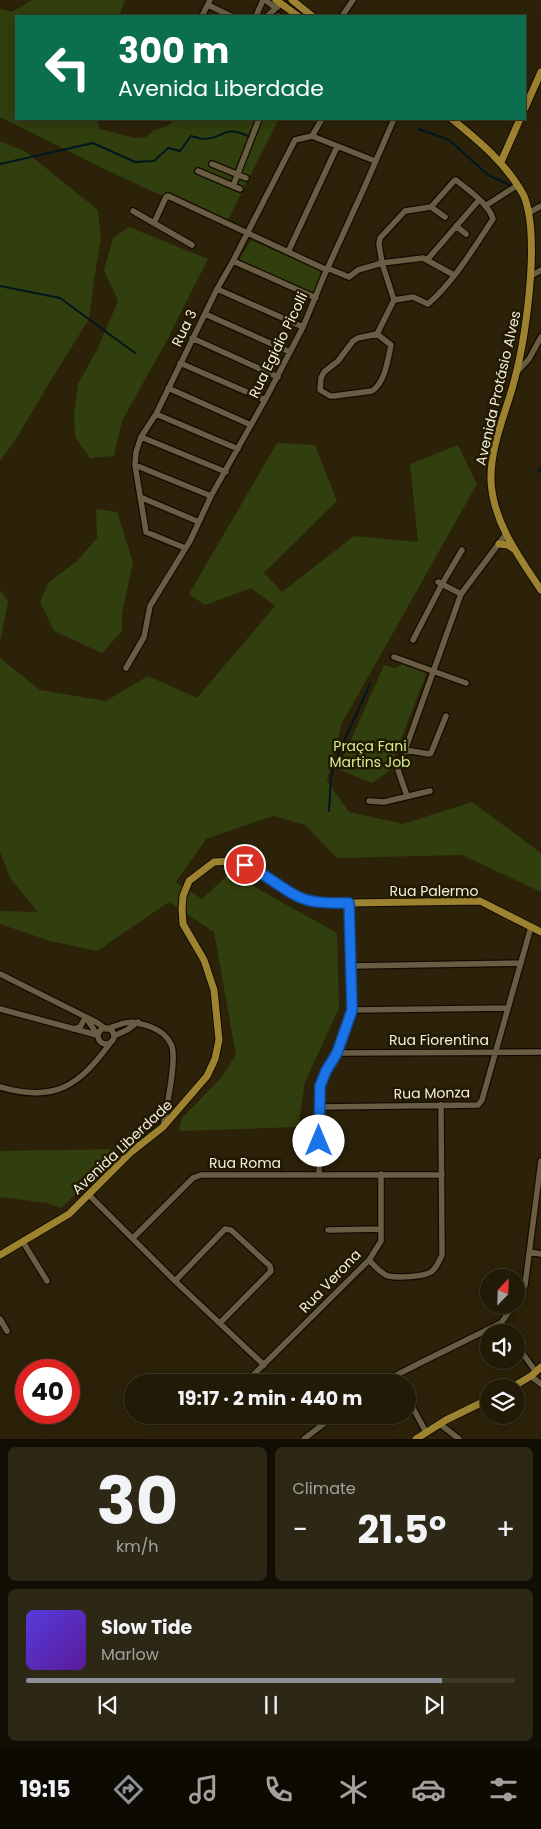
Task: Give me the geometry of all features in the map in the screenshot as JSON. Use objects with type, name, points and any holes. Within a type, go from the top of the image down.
[{"type":"main road","points":[[280,5],[290,6],[292,0],[311,15]]},
{"type":"main road","points":[[280,5],[296,15]]},
{"type":"main road","points":[[526,106],[541,72]]},
{"type":"main road","name":"Avenida Protásio Alves","points":[[453,120],[501,162],[518,185],[530,212],[533,239],[532,276],[526,328],[517,372],[497,439],[491,480],[496,507],[506,534],[541,590]]},
{"type":"main road","points":[[501,162],[520,120]]},
{"type":"main road","points":[[499,544],[508,545],[514,549]]},
{"type":"main road","name":"Avenida Liberdade","points":[[0,1255],[69,1214],[130,1153],[164,1127],[207,1076],[215,1059],[219,1040],[214,990],[204,960],[183,924],[183,896],[189,880],[214,862],[232,861],[258,870],[300,898],[314,902],[349,903]]},
{"type":"main road","name":"Rua Palermo","points":[[349,903],[480,901],[541,932]]},
{"type":"main road","points":[[525,1379],[536,1372]]},
{"type":"main road","points":[[416,1439],[440,1424],[480,1404]]},
{"type":"street","points":[[256,15],[264,0],[280,5]]},
{"type":"street","points":[[343,15],[353,0]]},
{"type":"street","points":[[202,15],[209,2],[229,15]]},
{"type":"street","points":[[268,15],[280,5]]},
{"type":"street","points":[[233,186],[260,120]]},
{"type":"street","points":[[321,120],[312,136],[375,161]]},
{"type":"street","name":"Rua Egidio Picolli","points":[[126,668],[144,638],[150,606],[185,548],[211,496],[278,377],[303,327],[394,120]]},
{"type":"street","name":"Rua 3","points":[[185,548],[146,532],[135,465],[136,452],[141,437],[156,414],[192,338],[295,140],[312,136]]},
{"type":"street","points":[[288,252],[337,147]]},
{"type":"street","points":[[212,164],[246,178]]},
{"type":"street","points":[[198,171],[240,189]]},
{"type":"street","points":[[377,334],[394,300],[382,263],[378,244],[380,238],[405,211],[431,207],[455,180],[485,206],[493,216],[493,219],[467,260],[442,292],[428,304],[413,296],[394,300]]},
{"type":"street","points":[[485,206],[518,185]]},
{"type":"street","points":[[154,223],[168,196],[288,252],[349,277],[357,270],[382,263],[423,258],[454,275]]},
{"type":"street","points":[[427,260],[479,200]]},
{"type":"street","points":[[530,212],[541,206]]},
{"type":"street","points":[[431,207],[445,217]]},
{"type":"street","points":[[134,211],[192,245]]},
{"type":"street","points":[[456,226],[466,234]]},
{"type":"street","points":[[233,262],[316,298]]},
{"type":"street","points":[[532,276],[541,270]]},
{"type":"street","points":[[217,289],[303,327]]},
{"type":"street","points":[[205,314],[290,352]]},
{"type":"street","points":[[377,334],[391,345],[377,388],[372,391],[334,396],[330,396],[320,390],[321,378],[324,372],[338,361],[353,341],[377,334]]},
{"type":"street","points":[[517,372],[529,359],[541,337]]},
{"type":"street","points":[[192,338],[278,377]]},
{"type":"street","points":[[180,363],[265,400]]},
{"type":"street","points":[[168,388],[251,425]]},
{"type":"street","points":[[156,414],[238,449]]},
{"type":"street","points":[[141,437],[226,472]]},
{"type":"street","points":[[135,465],[211,496]]},
{"type":"street","points":[[140,497],[199,522]]},
{"type":"street","points":[[407,796],[398,770],[460,594],[506,534]]},
{"type":"street","points":[[413,640],[440,583],[462,550]]},
{"type":"street","points":[[440,583],[460,594]]},
{"type":"street","points":[[394,657],[466,683]]},
{"type":"street","points":[[405,750],[429,754],[446,716]]},
{"type":"street","points":[[369,801],[384,802],[430,790]]},
{"type":"street","points":[[319,1175],[320,1086],[326,1071],[337,1053],[352,1010],[349,903]]},
{"type":"street","name":"Rua Monza","points":[[319,1107],[478,1105],[481,1103],[531,927]]},
{"type":"street","points":[[352,966],[521,963]]},
{"type":"street","points":[[0,974],[112,1031],[112,1039],[99,1059],[82,1076],[66,1086],[47,1093],[29,1094],[0,1087]]},
{"type":"street","points":[[352,1010],[508,1008]]},
{"type":"street","points":[[0,1009],[98,1036]]},
{"type":"street","points":[[73,1029],[80,1027],[86,1018]]},
{"type":"street","points":[[86,1018],[102,1043],[99,1059]]},
{"type":"street","points":[[98,1036],[102,1030],[126,1021],[138,1022],[159,1030],[172,1045],[173,1068],[164,1127]]},
{"type":"street","points":[[102,1043],[128,1030],[138,1022]]},
{"type":"street","name":"Rua Fiorentina","points":[[337,1053],[541,1052]]},
{"type":"street","points":[[369,1260],[379,1271],[388,1276],[411,1277],[431,1272],[442,1255],[441,1105]]},
{"type":"street","points":[[525,1287],[541,1162]]},
{"type":"street","name":"Rua Verona","points":[[254,1374],[369,1260],[381,1244],[381,1174]]},
{"type":"street","name":"Rua Roma","points":[[133,1238],[196,1176],[442,1175]]},
{"type":"street","points":[[89,1195],[175,1281],[264,1365]]},
{"type":"street","points":[[175,1281],[225,1230],[229,1229],[271,1269],[220,1323]]},
{"type":"street","points":[[328,1230],[381,1229]]},
{"type":"street","points":[[23,1242],[47,1281]]},
{"type":"street","points":[[530,1252],[541,1254]]},
{"type":"street","points":[[398,1374],[501,1323],[508,1314]]},
{"type":"street","points":[[0,1319],[7,1330]]},
{"type":"street","points":[[525,1357],[536,1372],[541,1384]]},
{"type":"street","points":[[416,1413],[426,1432]]},
{"type":"street","points":[[304,1439],[323,1424]]},
{"type":"street","points":[[440,1424],[459,1439]]},
{"type":"green space","points":[[32,0],[125,0],[119,15],[15,15],[15,120],[96,120],[100,129],[135,138],[146,137],[154,130],[167,126],[174,120],[278,120],[225,225],[117,175],[0,117],[0,9],[12,12]]},
{"type":"green space","points":[[0,141],[26,152],[98,210],[101,238],[89,319],[16,439],[0,461]]},
{"type":"green space","points":[[129,227],[208,259],[167,340],[122,421],[114,456],[90,458],[75,437],[74,414],[78,384],[97,350],[118,301],[104,270],[113,238]]},
{"type":"green space","points":[[251,240],[321,271],[314,294],[239,260]]},
{"type":"green space","points":[[277,443],[315,445],[337,501],[264,573],[282,592],[354,536],[418,542],[410,464],[458,445],[477,484],[341,725],[327,781],[349,812],[403,824],[472,802],[541,853],[541,892],[462,855],[337,858],[305,825],[273,816],[206,839],[176,882],[202,899],[230,873],[337,933],[339,1008],[305,1082],[298,1127],[179,1131],[182,1118],[221,1078],[236,1055],[214,932],[169,902],[97,951],[50,941],[0,924],[0,911],[38,912],[10,878],[0,852],[0,658],[40,690],[106,701],[148,676],[197,698],[275,606],[251,588],[205,605],[189,594]]},
{"type":"green space","points":[[96,509],[117,512],[133,562],[122,614],[122,631],[102,653],[54,631],[40,602],[49,582],[77,561],[97,538]]},
{"type":"green space","points":[[0,590],[8,601],[0,643]]},
{"type":"green space","name":"Praça Fani Martins Job","points":[[403,664],[427,672],[389,771],[372,783],[338,769],[384,665],[395,668]]},
{"type":"green space","points":[[124,1149],[61,1208],[47,1203],[0,1197],[0,1151]]},
{"type":"waterway","points":[[419,129],[449,140],[488,175],[514,187]]},
{"type":"waterway","points":[[0,164],[93,143],[135,162],[154,161],[168,148],[180,151],[191,136],[204,139],[229,132],[248,136]]},
{"type":"waterway","points":[[0,286],[60,298],[135,353]]},
{"type":"waterway","points":[[538,472],[541,469]]},
{"type":"waterway","points":[[329,811],[331,777],[339,752],[370,684]]},
{"type":"route","points":[[245,865],[258,870],[300,898],[314,902],[349,903],[352,1010],[337,1053],[326,1071],[320,1086],[319,1141]]}]
